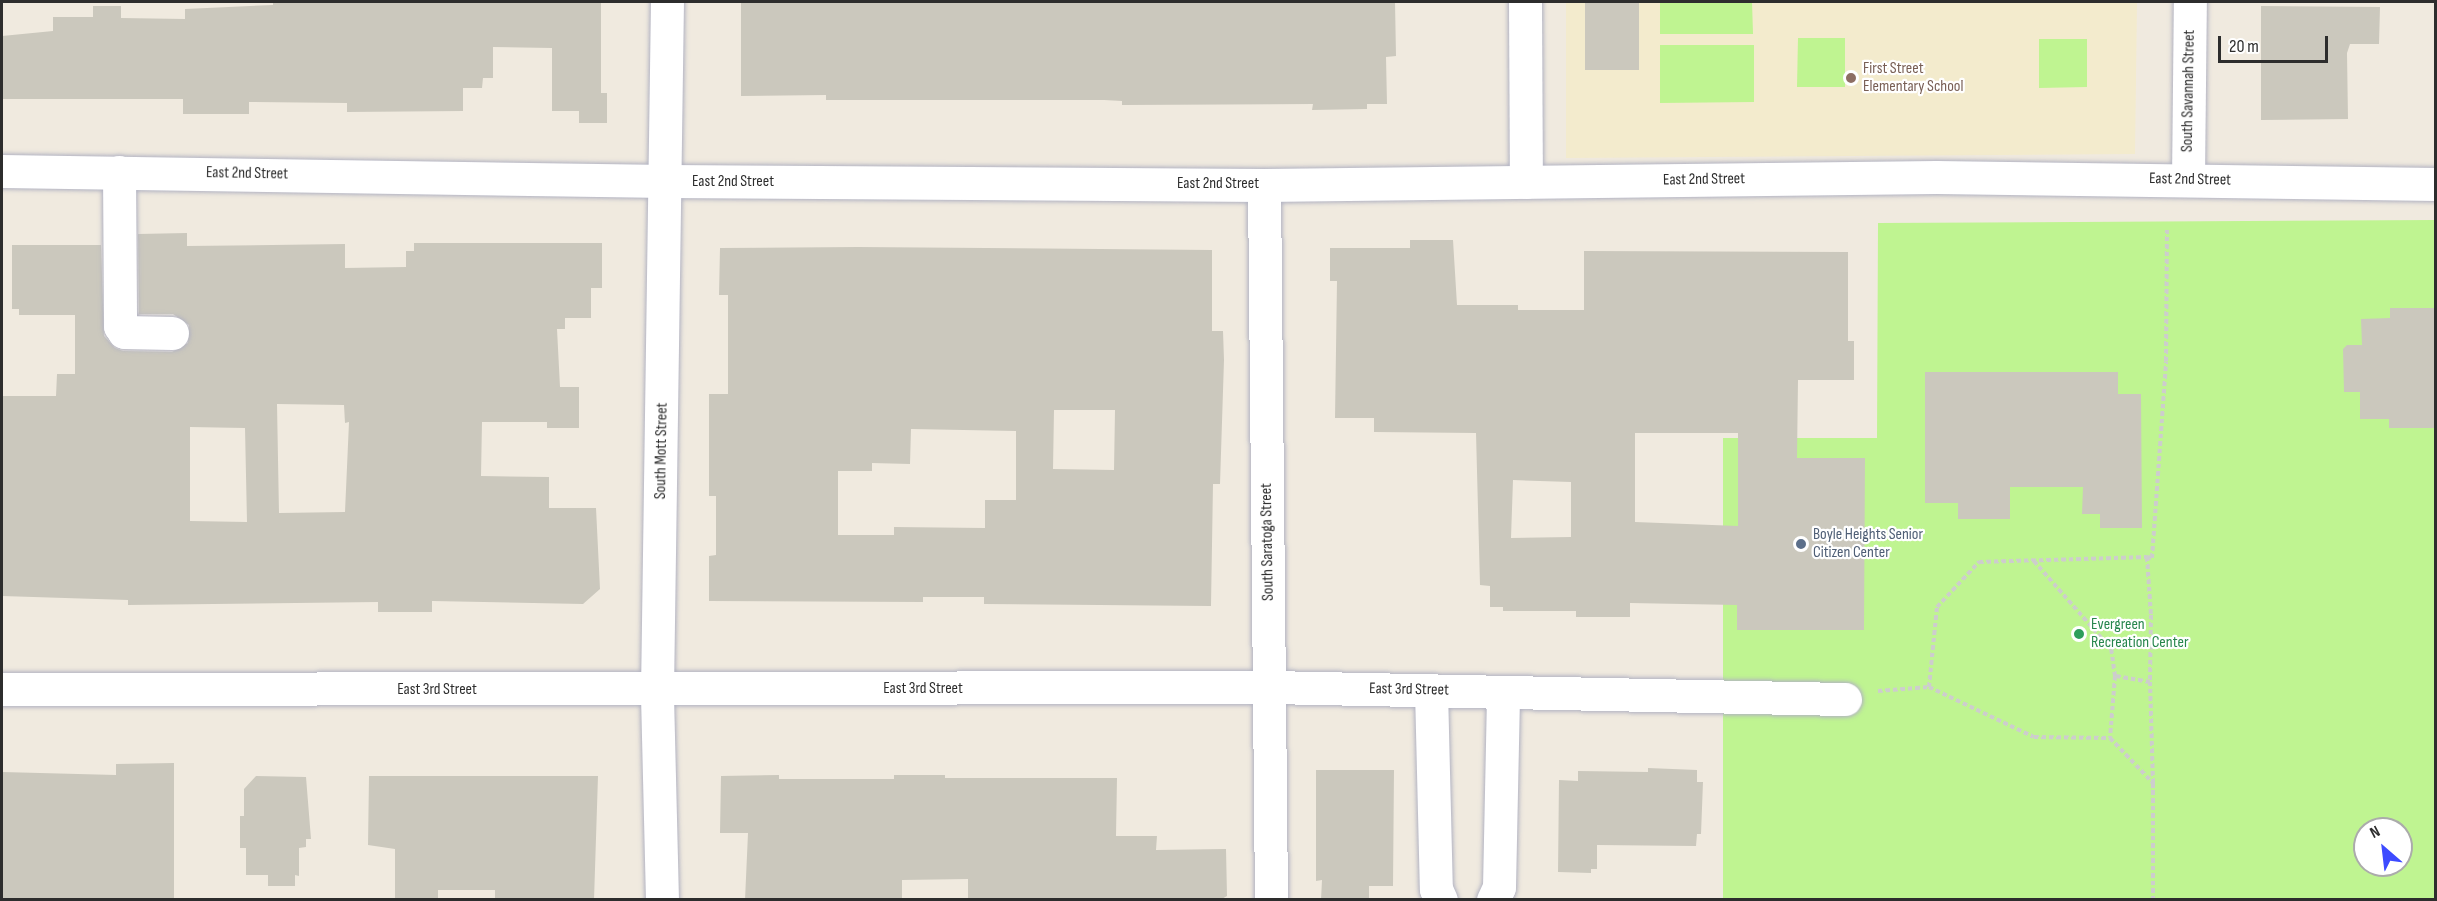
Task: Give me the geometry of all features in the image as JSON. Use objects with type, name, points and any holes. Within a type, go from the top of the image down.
[{"type":"street","name":"South Mott Street","points":[[662,900],[657,691],[667,181],[667,2]]},
{"type":"street","points":[[1525,2],[1526,182]]},
{"type":"street","name":"South Savannah Street","points":[[2188,180],[2190,2]]},
{"type":"street","name":"East 2nd Street","points":[[2,171],[667,181],[1264,185],[1936,177],[2436,184]]},
{"type":"street","points":[[119,172],[120,326],[124,332],[171,333]]},
{"type":"street","name":"South Saratoga Street","points":[[1264,185],[1271,900]]},
{"type":"street","name":"East 3rd Street","points":[[2,689],[657,691],[1270,687],[1845,699]]},
{"type":"street","points":[[1431,690],[1436,889],[1441,900]]},
{"type":"street","points":[[1493,900],[1499,887],[1503,692]]},
{"type":"path","points":[[1929,687],[1937,607],[1978,562],[2152,558],[2166,361],[2167,230]]},
{"type":"path","points":[[2147,557],[2151,615],[2153,900]]},
{"type":"path","points":[[2034,561],[2111,649],[2115,676],[2110,738]]},
{"type":"path","points":[[2115,676],[2150,682]]},
{"type":"path","points":[[1878,691],[1929,687],[2034,737],[2110,738],[2153,783]]},
{"type":"shaded area","name":"First Street Elementary School","points":[[1566,2],[2137,2],[2135,154],[1566,158]]},
{"type":"green space","points":[[1660,2],[1752,2],[1753,34],[1660,34]]},
{"type":"green space","points":[[1798,38],[1845,38],[1845,87],[1797,87]]},
{"type":"green space","points":[[2039,39],[2087,39],[2087,87],[2039,88]]},
{"type":"green space","points":[[1660,45],[1754,45],[1754,102],[1660,103]]},
{"type":"green space","name":"Evergreen Recreation Center","points":[[2435,220],[2435,899],[1723,900],[1723,438],[1877,438],[1878,223]]},
{"type":"building","points":[[273,2],[601,2],[601,93],[607,93],[607,123],[579,123],[579,111],[552,111],[552,48],[493,47],[493,78],[483,78],[482,88],[463,88],[463,111],[347,112],[347,103],[249,102],[249,114],[183,114],[183,99],[2,99],[2,36],[53,31],[53,17],[93,17],[93,6],[121,6],[121,18],[185,19],[185,9],[273,5]]},
{"type":"building","points":[[741,2],[1395,2],[1396,56],[1386,57],[1387,104],[1367,104],[1367,109],[1312,110],[1313,104],[1122,105],[1122,101],[1104,100],[826,100],[826,95],[741,96]]},
{"type":"building","points":[[1585,2],[1639,2],[1639,70],[1585,70]]},
{"type":"building","points":[[2261,6],[2380,7],[2379,44],[2350,44],[2347,53],[2348,119],[2261,120]]},
{"type":"building","points":[[187,233],[187,246],[345,244],[345,268],[406,267],[406,251],[414,251],[414,243],[602,243],[602,288],[591,288],[591,318],[565,318],[565,329],[557,329],[560,387],[579,387],[579,428],[547,428],[547,422],[482,422],[481,476],[549,477],[549,508],[596,508],[600,589],[583,604],[432,601],[432,612],[378,612],[378,602],[128,605],[128,600],[2,596],[2,396],[56,396],[57,374],[75,374],[75,315],[19,315],[19,309],[12,309],[12,245],[101,245],[104,336],[115,348],[123,351],[172,352],[188,343],[189,325],[173,314],[139,314],[138,234]],"holes":[[[277,404],[344,405],[345,423],[349,422],[345,512],[279,513]],[[190,427],[245,428],[247,522],[190,521]]]},
{"type":"building","points":[[1410,240],[1453,240],[1457,305],[1518,305],[1518,310],[1584,310],[1584,251],[1848,252],[1848,341],[1854,341],[1854,380],[1798,380],[1797,458],[1865,458],[1864,630],[1737,630],[1737,605],[1630,603],[1630,617],[1576,617],[1576,611],[1503,611],[1503,607],[1490,607],[1490,586],[1480,585],[1476,433],[1374,432],[1374,418],[1335,418],[1337,281],[1330,281],[1330,248],[1410,248]],"holes":[[[1635,433],[1738,433],[1738,526],[1635,522]],[[1513,480],[1571,482],[1571,537],[1511,538]]]},
{"type":"building","points":[[720,248],[1212,250],[1212,331],[1223,331],[1224,360],[1220,484],[1213,484],[1211,606],[984,604],[984,597],[923,597],[923,602],[709,601],[709,556],[716,555],[716,496],[709,496],[709,394],[728,394],[728,295],[719,295]],"holes":[[[1054,410],[1115,410],[1114,470],[1053,469]],[[911,429],[1016,431],[1016,500],[985,500],[985,528],[894,527],[894,535],[838,535],[838,471],[872,471],[872,463],[910,464]]]},
{"type":"building","points":[[2390,308],[2436,308],[2436,428],[2389,428],[2389,419],[2360,419],[2360,392],[2344,392],[2343,349],[2347,345],[2362,345],[2361,319],[2390,318]]},
{"type":"building","points":[[1925,372],[2118,372],[2118,394],[2141,394],[2142,528],[2100,528],[2100,514],[2082,514],[2083,487],[2010,487],[2010,519],[1958,519],[1958,503],[1925,503]]},
{"type":"building","points":[[174,763],[174,900],[2,900],[2,772],[116,775],[116,764]]},
{"type":"building","points":[[1648,768],[1697,770],[1697,782],[1703,782],[1701,834],[1697,834],[1696,846],[1597,845],[1597,869],[1591,869],[1591,873],[1558,872],[1559,780],[1578,781],[1578,771],[1648,772]]},
{"type":"building","points":[[1316,770],[1394,770],[1393,886],[1369,886],[1369,900],[1321,900],[1322,880],[1316,881]]},
{"type":"building","points":[[779,775],[779,779],[894,779],[894,775],[945,775],[945,778],[1117,778],[1116,836],[1157,836],[1156,850],[1226,849],[1227,896],[1220,900],[968,900],[968,879],[902,880],[902,900],[745,900],[748,833],[720,833],[721,776]]},
{"type":"building","points":[[256,776],[306,777],[311,839],[306,839],[306,847],[299,848],[299,876],[295,875],[295,886],[268,886],[268,875],[246,875],[246,848],[240,848],[240,816],[244,816],[244,789]]},
{"type":"building","points":[[369,776],[598,776],[594,900],[495,900],[495,890],[438,890],[438,900],[395,900],[395,849],[368,845]]},
{"type":"place","name":"First Street Elementary School","points":[[1851,78]]},
{"type":"place","name":"Boyle Heights Senior Citizen Center","points":[[1801,544]]},
{"type":"place","name":"Evergreen Recreation Center","points":[[2079,634]]}]
